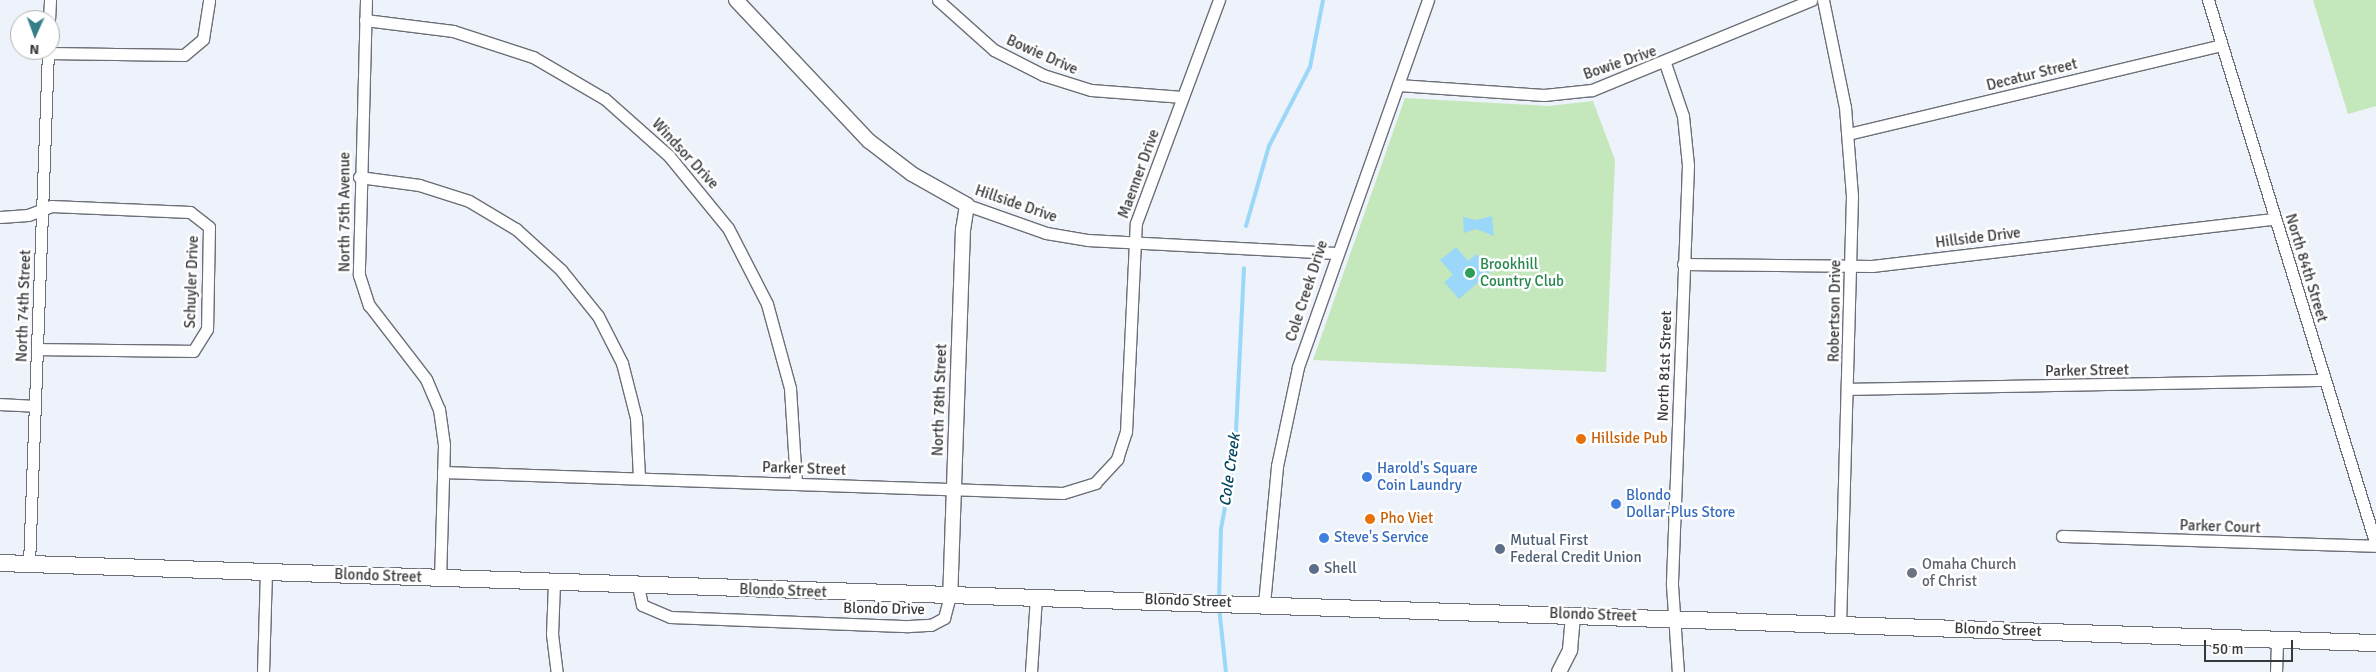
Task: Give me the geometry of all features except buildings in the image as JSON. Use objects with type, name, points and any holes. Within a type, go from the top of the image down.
[{"type":"main road","name":"Blondo Street","points":[[0,562],[638,586],[950,596],[1197,601],[2376,643]]},
{"type":"street","points":[[60,53],[173,58],[190,52],[203,39],[209,0]]},
{"type":"street","name":"North 75th Avenue","points":[[366,0],[357,257],[362,288],[382,326],[417,365],[433,392],[443,429],[440,579]]},
{"type":"street","name":"Hillside Drive","points":[[736,0],[869,141],[912,174],[968,205],[1046,233],[1133,244],[1335,253]]},
{"type":"street","name":"Bowie Drive","points":[[938,0],[994,50],[1043,75],[1090,90],[1183,96]]},
{"type":"street","name":"Maenner Drive","points":[[1126,426],[1133,244],[1136,223],[1218,0]]},
{"type":"street","name":"Cole Creek Drive","points":[[1264,604],[1272,506],[1286,420],[1335,253],[1428,0]]},
{"type":"street","name":"Bowie Drive","points":[[1398,85],[1564,95],[1604,88],[1810,0]]},
{"type":"street","name":"Robertson Drive","points":[[1823,0],[1848,134],[1852,268],[1840,625]]},
{"type":"street","name":"North 84th Street","points":[[2208,0],[2376,545]]},
{"type":"street","name":"Windsor Drive","points":[[365,20],[452,30],[533,57],[605,99],[669,156],[728,228],[767,304],[790,388],[796,483]]},
{"type":"street","name":"Decatur Street","points":[[1848,134],[2222,45]]},
{"type":"street","name":"North 74th Street","points":[[29,564],[48,60]]},
{"type":"street","name":"North 81st Street","points":[[1665,63],[1687,142],[1673,618],[1678,672]]},
{"type":"street","points":[[359,177],[420,184],[469,201],[516,229],[561,270],[598,316],[622,363],[636,418],[639,478]]},
{"type":"street","name":"North 78th Street","points":[[950,596],[963,229],[968,205]]},
{"type":"street","name":"Schuyler Drive","points":[[37,349],[194,351],[207,329],[210,243],[206,222],[190,212],[51,206],[42,210]]},
{"type":"street","points":[[0,217],[42,210]]},
{"type":"street","name":"Hillside Drive","points":[[1683,264],[1852,268],[2275,219]]},
{"type":"street","name":"Parker Street","points":[[1849,389],[2325,380]]},
{"type":"street","points":[[0,404],[35,406]]},
{"type":"street","name":"Parker Street","points":[[443,472],[1062,493],[1084,488],[1113,466],[1126,426]]},
{"type":"street","name":"Parker Court","points":[[2062,536],[2376,545]]},
{"type":"street","points":[[263,672],[266,572]]},
{"type":"street","points":[[554,583],[552,634],[558,672]]},
{"type":"street","name":"Blondo Drive","points":[[638,586],[642,605],[670,617],[908,626],[931,625],[944,618],[950,596]]},
{"type":"street","points":[[1031,672],[1036,597]]},
{"type":"street","points":[[1559,672],[1570,650],[1573,614]]},
{"type":"street","points":[[2276,672],[2277,640]]},
{"type":"green space","points":[[2313,0],[2376,0],[2376,106],[2348,114]]},
{"type":"green space","name":"Brookhill Country Club","points":[[1405,98],[1549,106],[1593,101],[1615,160],[1606,372],[1313,360]]},
{"type":"water","name":"Brookhill Country Club","points":[[1492,216],[1494,236],[1476,229],[1464,233],[1463,217],[1476,220]]},
{"type":"water","name":"Brookhill Country Club","points":[[1456,247],[1468,261],[1477,254],[1491,271],[1459,299],[1444,282],[1453,275],[1440,260]]},
{"type":"waterway","name":"Cole Creek","points":[[1246,226],[1269,146],[1310,67],[1323,0]]},
{"type":"waterway","name":"Cole Creek","points":[[1219,600],[1221,529],[1235,452],[1244,268]]},
{"type":"waterway","name":"Cole Creek","points":[[1219,607],[1226,672]]},
{"type":"place","name":"Brookhill Country Club","points":[[1470,273]]},
{"type":"place","name":"Hillside Pub","points":[[1581,439]]},
{"type":"place","name":"Harold's Square Coin Laundry","points":[[1367,477]]},
{"type":"place","name":"Blondo Dollar-Plus Store","points":[[1616,504]]},
{"type":"place","name":"Pho Viet","points":[[1370,519]]},
{"type":"place","name":"Steve's Service","points":[[1324,538]]},
{"type":"place","name":"Mutual First Federal Credit Union","points":[[1500,549]]},
{"type":"place","name":"Shell","points":[[1314,569]]},
{"type":"place","name":"Omaha Church of Christ","points":[[1912,573]]}]
